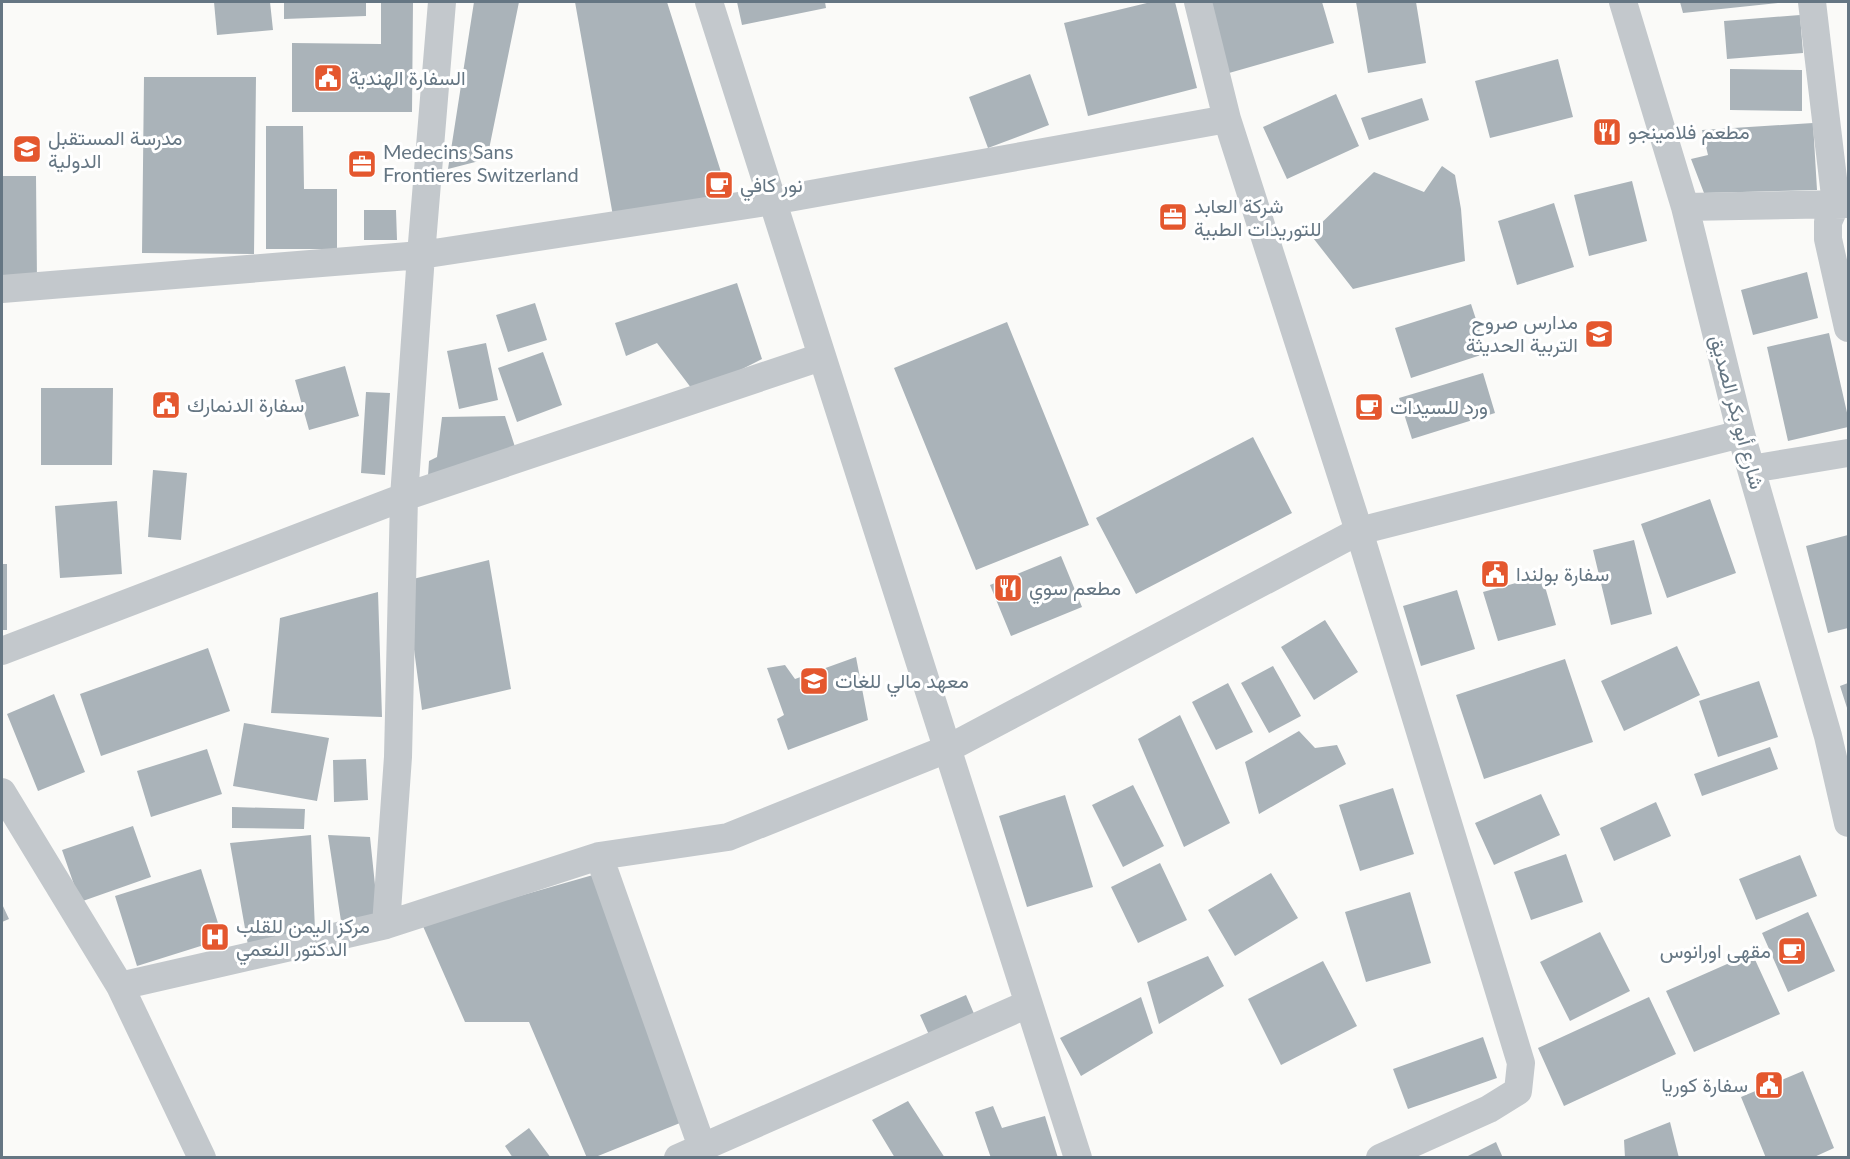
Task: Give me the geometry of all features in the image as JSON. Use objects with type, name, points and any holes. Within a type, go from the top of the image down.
[{"type":"street","points":[[386,925],[398,757],[404,497],[442,2]]},
{"type":"street","points":[[709,2],[1078,1158]]},
{"type":"street","points":[[1198,2],[1227,119],[1359,531],[1521,1063],[1518,1091],[1489,1109],[1380,1158]]},
{"type":"street","name":"شارع أبو بكر الصديق","points":[[1623,2],[1685,207],[1751,469],[1838,734],[1848,823]]},
{"type":"street","points":[[1812,2],[1842,204],[1828,222],[1828,239],[1848,328]]},
{"type":"street","points":[[2,289],[421,255],[772,201],[1227,119]]},
{"type":"street","points":[[1685,207],[1842,204]]},
{"type":"street","points":[[2,651],[404,497],[821,357]]},
{"type":"street","points":[[120,986],[386,925],[599,856],[728,837],[947,749],[1359,531],[1741,434]]},
{"type":"street","points":[[1751,469],[1848,453]]},
{"type":"street","points":[[2,792],[120,986],[194,1156]]},
{"type":"street","points":[[599,856],[690,1152],[1028,1004]]},
{"type":"building","points":[[214,2],[270,2],[273,30],[217,35]]},
{"type":"building","points":[[284,2],[366,2],[366,16],[284,19]]},
{"type":"building","points":[[381,2],[413,2],[412,112],[292,112],[292,43],[381,44]]},
{"type":"building","points":[[474,2],[519,2],[487,159],[448,169]]},
{"type":"building","points":[[575,2],[667,2],[728,194],[613,216]]},
{"type":"building","points":[[737,2],[825,2],[826,8],[742,25]]},
{"type":"building","points":[[1151,2],[1175,2],[1197,88],[1088,116],[1064,23]]},
{"type":"building","points":[[1207,2],[1322,2],[1334,43],[1229,73]]},
{"type":"building","points":[[1356,2],[1416,2],[1426,63],[1368,73]]},
{"type":"building","points":[[1680,2],[1778,2],[1778,3],[1683,13]]},
{"type":"building","points":[[1800,15],[1803,53],[1727,59],[1724,21]]},
{"type":"building","points":[[1558,59],[1573,117],[1490,138],[1475,81]]},
{"type":"building","points":[[1730,69],[1802,70],[1802,111],[1730,110]]},
{"type":"building","points":[[1030,74],[1049,125],[988,148],[969,97]]},
{"type":"building","points":[[144,77],[256,77],[254,254],[142,253]]},
{"type":"building","points":[[1336,94],[1359,146],[1287,179],[1263,127]]},
{"type":"building","points":[[1422,98],[1429,120],[1369,140],[1361,118]]},
{"type":"building","points":[[1813,123],[1817,190],[1704,193],[1691,159],[1708,155],[1702,130]]},
{"type":"building","points":[[266,126],[303,126],[304,189],[337,189],[337,249],[266,249]]},
{"type":"building","points":[[1442,166],[1455,175],[1461,209],[1465,261],[1353,289],[1310,234],[1374,172],[1424,192]]},
{"type":"building","points":[[2,176],[36,176],[37,282],[2,283]]},
{"type":"building","points":[[1632,181],[1647,241],[1589,256],[1574,195]]},
{"type":"building","points":[[1554,203],[1574,267],[1517,285],[1498,221]]},
{"type":"building","points":[[364,210],[396,210],[397,240],[364,240]]},
{"type":"building","points":[[1807,272],[1818,318],[1753,335],[1741,290]]},
{"type":"building","points":[[737,283],[762,359],[695,393],[657,343],[626,356],[615,323]]},
{"type":"building","points":[[535,303],[547,340],[508,352],[496,315]]},
{"type":"building","points":[[1471,304],[1487,353],[1411,378],[1395,328]]},
{"type":"building","points":[[1007,322],[1089,525],[976,570],[894,368]]},
{"type":"building","points":[[1829,333],[1848,417],[1848,427],[1788,441],[1767,347]]},
{"type":"building","points":[[486,343],[498,400],[459,409],[447,351]]},
{"type":"building","points":[[543,352],[562,405],[517,422],[498,368]]},
{"type":"building","points":[[345,366],[359,416],[309,430],[295,380]]},
{"type":"building","points":[[1483,373],[1495,413],[1412,439],[1399,398]]},
{"type":"building","points":[[41,388],[113,388],[112,465],[41,465]]},
{"type":"building","points":[[366,392],[390,393],[385,475],[361,473]]},
{"type":"building","points":[[505,416],[516,450],[428,476],[429,461],[437,457],[442,417]]},
{"type":"building","points":[[1253,437],[1292,513],[1136,594],[1096,518]]},
{"type":"building","points":[[153,470],[187,473],[181,540],[148,537]]},
{"type":"building","points":[[1710,499],[1736,573],[1667,598],[1641,524]]},
{"type":"building","points":[[117,501],[122,574],[60,578],[55,506]]},
{"type":"building","points":[[1848,535],[1848,628],[1828,633],[1806,546]]},
{"type":"building","points":[[1634,540],[1652,614],[1611,625],[1593,550]]},
{"type":"building","points":[[1061,556],[1082,607],[1011,636],[990,585]]},
{"type":"building","points":[[489,560],[511,689],[422,710],[405,581]]},
{"type":"building","points":[[2,564],[7,564],[7,630],[2,630]]},
{"type":"building","points":[[1542,576],[1556,625],[1498,641],[1483,592]]},
{"type":"building","points":[[1457,590],[1475,649],[1421,666],[1403,606]]},
{"type":"building","points":[[378,592],[382,717],[271,713],[280,618]]},
{"type":"building","points":[[1325,620],[1358,672],[1314,700],[1281,647]]},
{"type":"building","points":[[1677,646],[1700,695],[1624,731],[1601,681]]},
{"type":"building","points":[[208,648],[230,711],[101,756],[80,694]]},
{"type":"building","points":[[856,657],[868,720],[788,750],[777,719],[784,715],[767,668],[785,665],[795,679]]},
{"type":"building","points":[[1565,659],[1593,742],[1484,779],[1456,695]]},
{"type":"building","points":[[1273,666],[1301,716],[1269,733],[1241,683]]},
{"type":"building","points":[[1759,681],[1778,737],[1718,757],[1699,701]]},
{"type":"building","points":[[1228,683],[1253,732],[1216,750],[1192,702]]},
{"type":"building","points":[[1848,683],[1848,711],[1840,686]]},
{"type":"building","points":[[54,694],[85,772],[38,791],[7,714]]},
{"type":"building","points":[[1180,715],[1230,823],[1184,847],[1138,739]]},
{"type":"building","points":[[244,723],[329,738],[317,801],[233,786]]},
{"type":"building","points":[[1299,731],[1315,748],[1337,745],[1346,764],[1259,814],[1245,762]]},
{"type":"building","points":[[1770,747],[1778,769],[1702,796],[1694,774]]},
{"type":"building","points":[[207,749],[222,794],[151,817],[137,771]]},
{"type":"building","points":[[366,759],[368,800],[334,802],[333,760]]},
{"type":"building","points":[[1133,785],[1164,846],[1123,867],[1092,805]]},
{"type":"building","points":[[1393,788],[1414,854],[1360,871],[1339,805]]},
{"type":"building","points":[[1541,794],[1560,835],[1494,865],[1475,823]]},
{"type":"building","points":[[1065,795],[1093,887],[1027,907],[999,816]]},
{"type":"building","points":[[1656,802],[1671,836],[1614,861],[1600,828]]},
{"type":"building","points":[[232,807],[305,809],[304,829],[232,828]]},
{"type":"building","points":[[133,826],[151,877],[80,902],[62,850]]},
{"type":"building","points":[[311,835],[315,930],[249,951],[230,843]]},
{"type":"building","points":[[328,835],[370,837],[378,914],[341,921]]},
{"type":"building","points":[[1566,854],[1583,902],[1531,920],[1514,872]]},
{"type":"building","points":[[1800,855],[1817,896],[1756,920],[1739,879]]},
{"type":"building","points":[[1160,863],[1187,920],[1138,943],[1111,887]]},
{"type":"building","points":[[201,869],[223,939],[137,966],[115,896]]},
{"type":"building","points":[[1271,873],[1298,918],[1235,956],[1208,910]]},
{"type":"building","points":[[593,875],[680,1123],[593,1158],[587,1158],[529,1022],[465,1022],[422,924]]},
{"type":"building","points":[[1410,892],[1431,963],[1366,982],[1345,912]]},
{"type":"building","points":[[2,904],[9,919],[2,922]]},
{"type":"building","points":[[1808,912],[1835,971],[1788,992],[1762,933]]},
{"type":"building","points":[[1600,932],[1630,991],[1570,1021],[1540,962]]},
{"type":"building","points":[[1752,953],[1780,1014],[1694,1052],[1666,991]]},
{"type":"building","points":[[1208,956],[1224,986],[1159,1024],[1147,982]]},
{"type":"building","points":[[1323,961],[1357,1026],[1281,1065],[1248,999]]},
{"type":"building","points":[[966,995],[975,1016],[930,1037],[920,1015]]},
{"type":"building","points":[[1141,997],[1153,1033],[1081,1076],[1060,1038]]},
{"type":"building","points":[[1649,997],[1676,1054],[1564,1106],[1538,1048]]},
{"type":"building","points":[[1483,1037],[1497,1078],[1408,1109],[1393,1069]]},
{"type":"building","points":[[1803,1071],[1834,1148],[1812,1158],[1766,1158],[1741,1097]]},
{"type":"building","points":[[908,1101],[945,1158],[895,1158],[872,1120]]},
{"type":"building","points":[[993,1106],[1002,1128],[1045,1116],[1058,1158],[991,1158],[975,1112]]},
{"type":"building","points":[[1670,1122],[1679,1158],[1625,1158],[1624,1140]]},
{"type":"building","points":[[529,1128],[551,1158],[513,1158],[505,1146]]},
{"type":"building","points":[[1496,1142],[1503,1158],[1464,1158]]},
{"type":"place","name":"السفارة الهندية","points":[[328,78]]},
{"type":"place","name":"مطعم فلامينجو","points":[[1607,132]]},
{"type":"place","name":"مدرسة المستقبل الدولية","points":[[27,149]]},
{"type":"place","name":"Medecins Sans Frontieres Switzerland","points":[[362,164]]},
{"type":"place","name":"نور كافي","points":[[719,185]]},
{"type":"place","name":"شركة العابد للتوريدات الطبية","points":[[1173,217]]},
{"type":"place","name":"مدارس صروح التربية الحديثة","points":[[1599,334]]},
{"type":"place","name":"سفارة الدنمارك","points":[[166,405]]},
{"type":"place","name":"ورد للسيدات","points":[[1369,407]]},
{"type":"place","name":"سفارة بولندا","points":[[1495,574]]},
{"type":"place","name":"مطعم سوي","points":[[1008,588]]},
{"type":"place","name":"معهد مالي للغات","points":[[814,681]]},
{"type":"place","name":"مركز اليمن للقلب الدكتور النعمي","points":[[215,937]]},
{"type":"place","name":"مقهى اورانوس","points":[[1792,951]]},
{"type":"place","name":"سفارة كوريا","points":[[1769,1085]]}]
